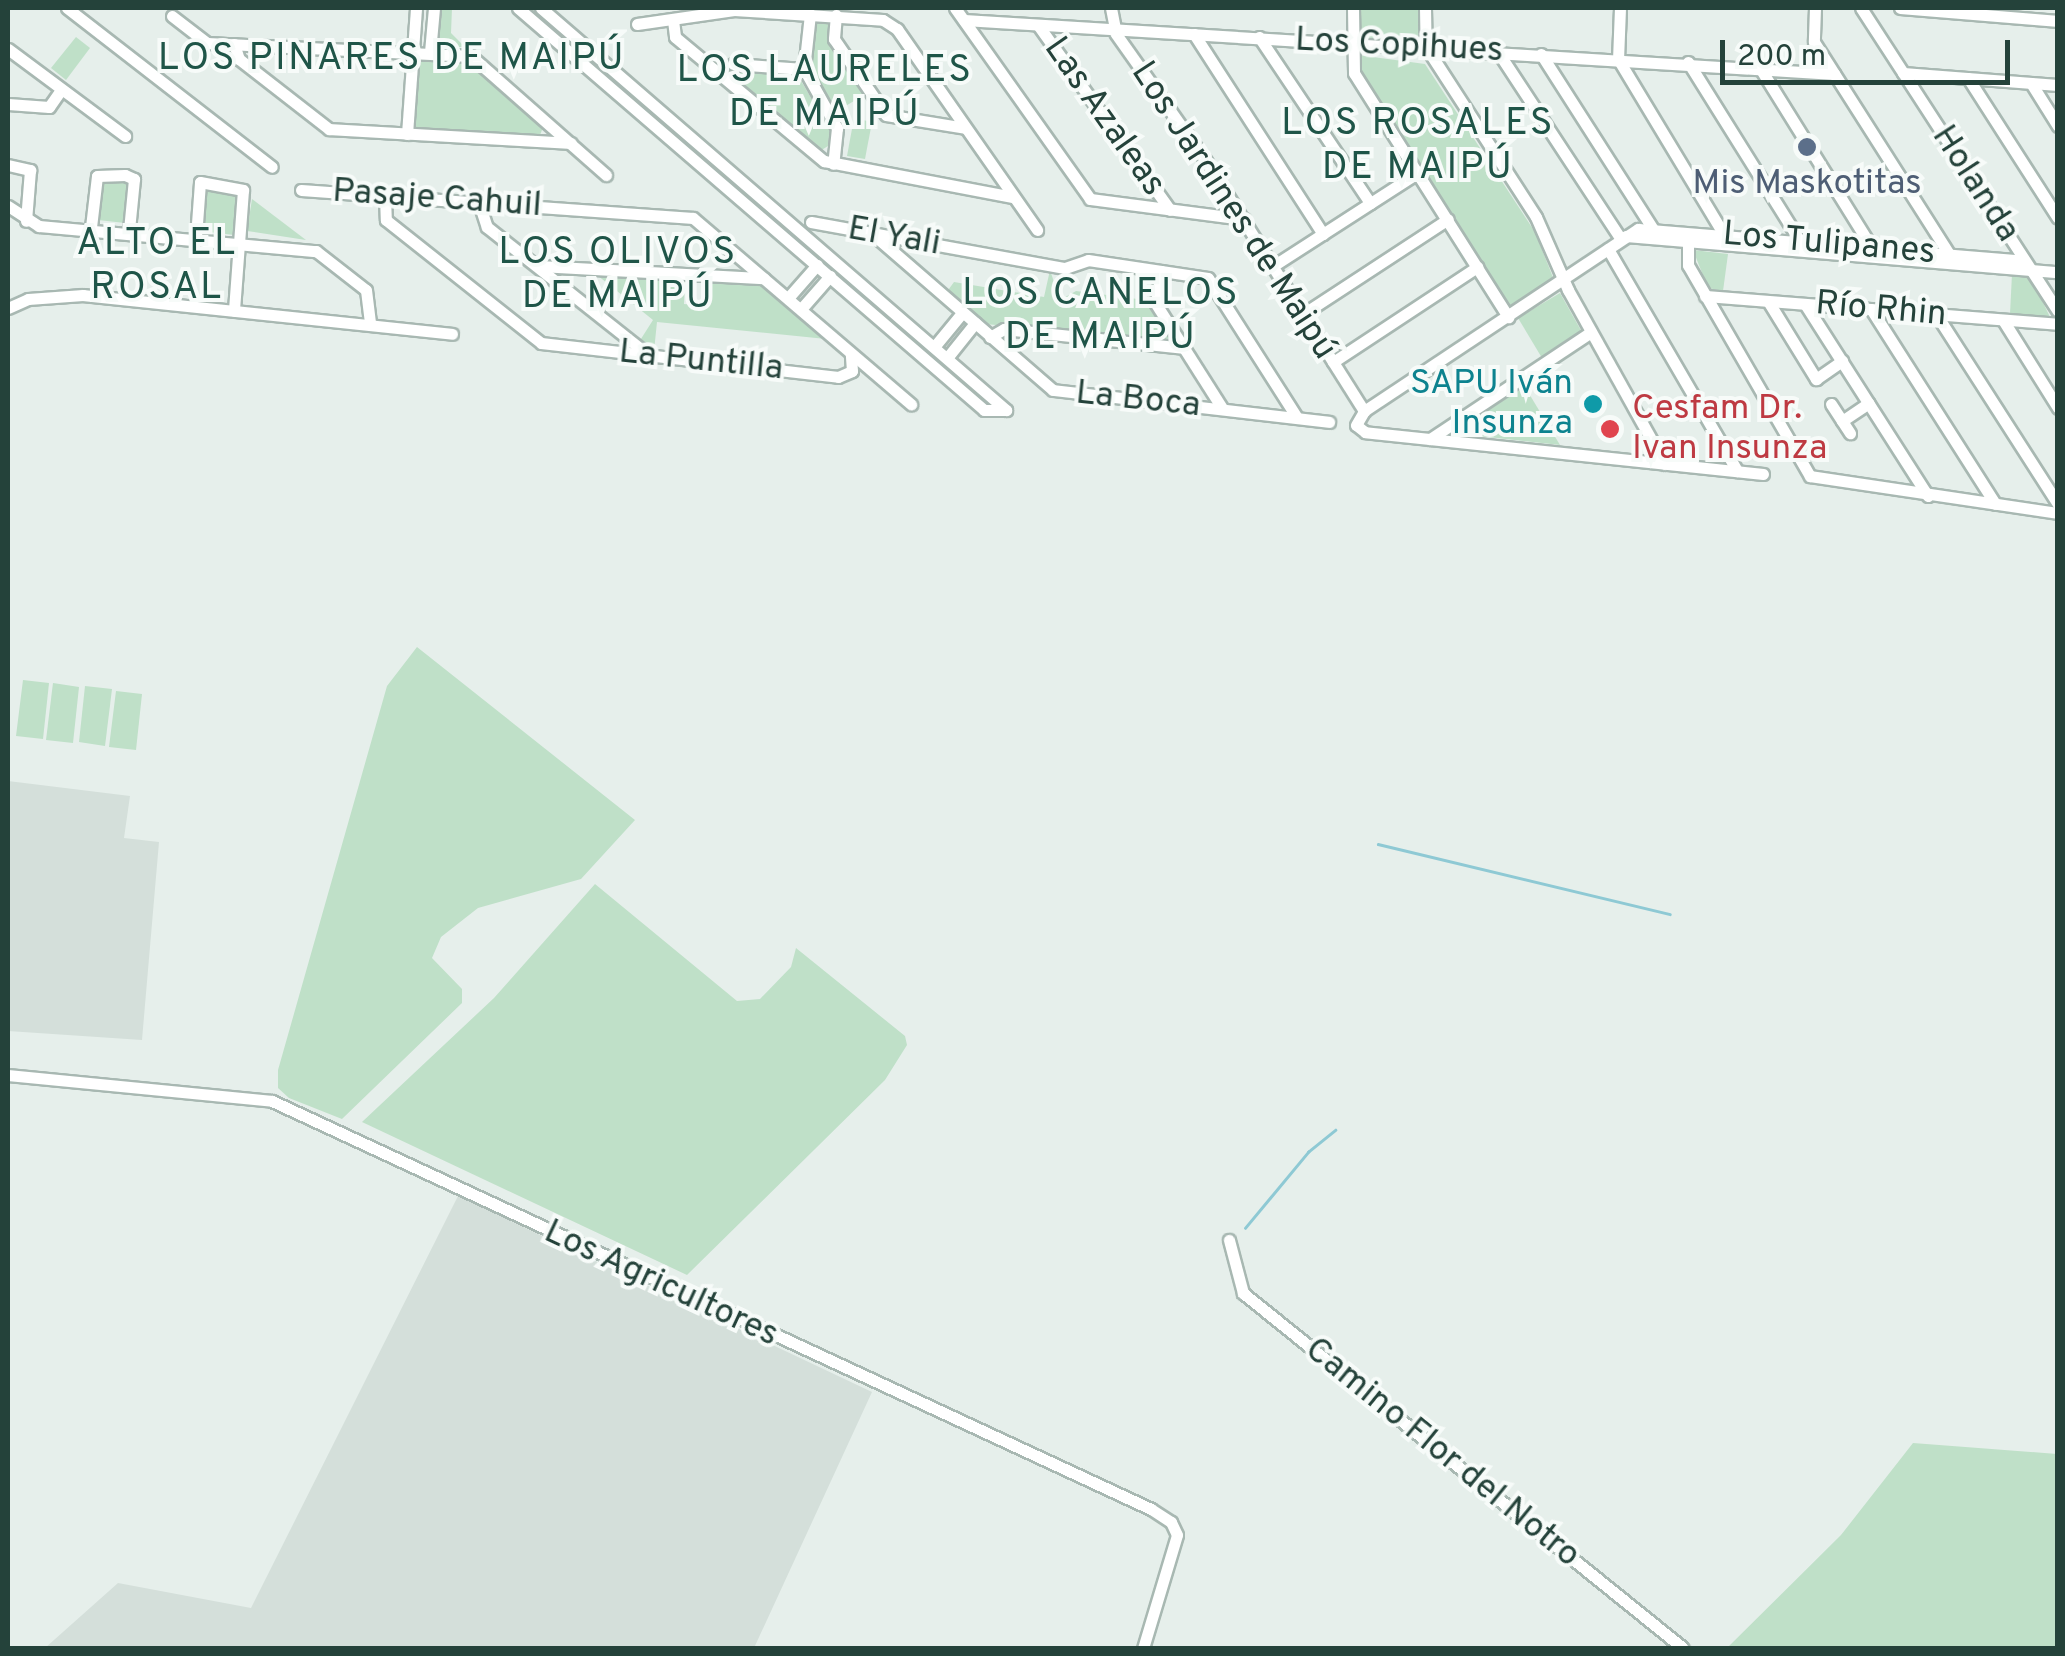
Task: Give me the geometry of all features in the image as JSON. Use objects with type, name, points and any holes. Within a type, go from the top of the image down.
[{"type":"street","points":[[67,8],[272,167]]},
{"type":"street","points":[[407,134],[416,8]]},
{"type":"street","points":[[430,52],[434,8]]},
{"type":"street","points":[[518,8],[984,410],[1006,410],[541,8]]},
{"type":"street","points":[[955,8],[1090,198],[1244,220]]},
{"type":"street","name":"Los Jardines de Maipú","points":[[1111,8],[1114,29],[1244,220],[1364,411]]},
{"type":"street","points":[[1352,8],[1354,73],[1508,317]]},
{"type":"street","points":[[1425,8],[1426,47],[1529,206],[1564,281],[1665,464]]},
{"type":"street","points":[[1620,8],[1618,59],[1728,241]]},
{"type":"street","points":[[1815,8],[1813,39],[1952,259]]},
{"type":"street","name":"Holanda","points":[[1861,8],[2058,311]]},
{"type":"street","points":[[1900,8],[2043,13],[2058,20]]},
{"type":"street","points":[[637,24],[734,10],[811,11],[883,20],[897,29],[1037,230]]},
{"type":"street","points":[[811,11],[804,69],[836,128],[833,164]]},
{"type":"street","points":[[836,15],[834,39],[886,115],[964,128]]},
{"type":"street","points":[[172,16],[207,43],[413,50],[471,56],[606,175]]},
{"type":"street","points":[[674,20],[675,37],[816,157],[833,164],[1013,197]]},
{"type":"street","name":"Los Copihues","points":[[964,20],[1834,74]]},
{"type":"street","name":"Las Azaleas","points":[[1038,25],[1170,210]]},
{"type":"street","points":[[1194,34],[1323,234]]},
{"type":"street","points":[[1259,37],[1370,203]]},
{"type":"street","points":[[234,44],[238,60],[328,129],[572,144]]},
{"type":"street","points":[[8,49],[124,136]]},
{"type":"street","points":[[1498,52],[1624,238]]},
{"type":"street","points":[[1542,54],[1653,229]]},
{"type":"street","points":[[1688,62],[1800,242]]},
{"type":"street","points":[[734,64],[804,69]]},
{"type":"street","points":[[1760,68],[1872,248]]},
{"type":"street","points":[[1903,73],[2058,85]]},
{"type":"street","points":[[1968,78],[2058,218]]},
{"type":"street","points":[[2031,83],[2058,126]]},
{"type":"street","points":[[8,104],[48,107],[60,91]]},
{"type":"street","points":[[8,165],[30,170],[26,221]]},
{"type":"street","points":[[1273,266],[1418,172]]},
{"type":"street","points":[[92,227],[97,176],[125,174],[134,179],[129,230]]},
{"type":"street","points":[[196,237],[200,182],[243,190],[234,310]]},
{"type":"street","points":[[740,198],[750,188]]},
{"type":"street","name":"Pasaje Cahuil","points":[[301,190],[693,218],[764,278]]},
{"type":"street","name":"La Puntilla","points":[[385,196],[386,220],[533,338],[838,377],[852,371],[850,355]]},
{"type":"street","points":[[479,202],[481,221],[648,355]]},
{"type":"street","points":[[8,206],[26,221],[240,241],[321,254],[366,290],[370,325]]},
{"type":"street","points":[[1303,314],[1448,219]]},
{"type":"street","name":"El Yali","points":[[811,222],[1065,268],[1088,260],[1211,282],[1296,416]]},
{"type":"street","name":"Los Tulipanes","points":[[1430,439],[1365,432],[1356,425],[1364,411],[1608,248],[1653,229],[1728,241],[1952,259],[2014,260],[2030,270],[2058,272]]},
{"type":"street","name":"La Boca","points":[[872,234],[1059,392],[1329,422]]},
{"type":"street","name":"Los Tulipanes","points":[[1624,238],[1800,242],[1952,259]]},
{"type":"street","points":[[1688,242],[1688,265],[1805,472],[1826,482],[2058,512]]},
{"type":"street","points":[[1608,248],[1737,471]]},
{"type":"street","points":[[788,298],[816,264]]},
{"type":"street","points":[[536,266],[764,278],[911,404]]},
{"type":"street","points":[[1333,362],[1477,267]]},
{"type":"street","points":[[1160,271],[1156,304],[1222,408]]},
{"type":"street","points":[[801,309],[830,276]]},
{"type":"street","points":[[10,303],[83,296],[452,334]]},
{"type":"street","name":"Río Rhin","points":[[1705,296],[2058,324]]},
{"type":"street","points":[[1768,301],[1816,379],[1842,361]]},
{"type":"street","points":[[872,313],[882,302]]},
{"type":"street","points":[[1806,304],[1928,496]]},
{"type":"street","points":[[1872,309],[1995,504]]},
{"type":"street","points":[[934,347],[962,313]]},
{"type":"street","points":[[1936,314],[2058,504]]},
{"type":"street","points":[[2003,320],[2058,408]]},
{"type":"street","points":[[947,358],[975,323]]},
{"type":"street","points":[[990,337],[1004,329],[1185,348]]},
{"type":"street","points":[[1430,439],[1591,332]]},
{"type":"street","points":[[1842,421],[1869,403]]},
{"type":"street","points":[[1831,404],[1850,433]]},
{"type":"street","points":[[1430,439],[1762,474]]},
{"type":"street","name":"Los Agricultores","points":[[8,1075],[272,1101],[1151,1509],[1171,1522],[1177,1534],[1143,1648]]},
{"type":"street","name":"Camino Flor del Notro","points":[[1229,1240],[1243,1293],[1683,1648]]},
{"type":"shaded area","points":[[8,781],[130,796],[124,838],[159,842],[142,1040],[8,1031]]},
{"type":"shaded area","points":[[458,1196],[872,1392],[754,1648],[45,1648],[118,1583],[251,1608]]},
{"type":"green space","points":[[438,8],[452,8],[451,33],[465,47],[438,47]]},
{"type":"green space","points":[[524,8],[532,8],[733,186]]},
{"type":"green space","points":[[1359,8],[1420,8],[1418,39],[1357,38]]},
{"type":"green space","points":[[814,21],[831,22],[866,94],[837,111],[810,67]]},
{"type":"green space","points":[[76,37],[90,48],[66,80],[51,68]]},
{"type":"green space","points":[[1358,55],[1425,64],[1535,232],[1556,285],[1514,316],[1358,71]]},
{"type":"green space","points":[[419,59],[470,64],[543,127],[539,138],[412,131]]},
{"type":"green space","points":[[733,67],[797,74],[830,130],[828,146],[820,151],[727,72]]},
{"type":"green space","points":[[854,118],[872,122],[865,159],[847,156]]},
{"type":"green space","points":[[102,177],[129,180],[125,223],[98,220]]},
{"type":"green space","points":[[206,187],[240,192],[234,235],[201,231]]},
{"type":"green space","points":[[252,199],[306,240],[247,231]]},
{"type":"green space","points":[[1693,250],[1728,254],[1723,291],[1708,288]]},
{"type":"green space","points":[[1050,270],[1060,300],[1076,291],[1153,301],[1171,341],[985,324],[946,293],[954,282],[1044,297]]},
{"type":"green space","points":[[2012,274],[2031,278],[2050,317],[2010,314]]},
{"type":"green space","points":[[597,275],[685,282],[684,304],[707,306],[711,281],[760,285],[826,339],[657,322],[654,351],[647,350],[639,342],[653,320]]},
{"type":"green space","points":[[1560,293],[1583,334],[1542,358],[1518,318]]},
{"type":"green space","points":[[1525,387],[1560,445],[1452,433],[1457,428]]},
{"type":"green space","points":[[417,647],[635,820],[581,879],[478,908],[441,937],[432,958],[462,989],[462,1003],[342,1119],[289,1098],[278,1088],[278,1070],[387,686]]},
{"type":"green space","points":[[23,680],[49,683],[43,739],[16,736]]},
{"type":"green space","points":[[53,683],[79,687],[73,743],[46,740]]},
{"type":"green space","points":[[85,686],[112,689],[105,746],[79,742]]},
{"type":"green space","points":[[116,691],[142,694],[136,750],[109,747]]},
{"type":"green space","points":[[595,884],[737,1001],[760,999],[791,967],[796,948],[905,1036],[907,1045],[885,1080],[687,1275],[362,1122],[494,998]]},
{"type":"green space","points":[[1913,1443],[2057,1454],[2057,1648],[1727,1648],[1841,1535]]},
{"type":"waterway","points":[[1378,844],[1670,914]]},
{"type":"waterway","points":[[1245,1228],[1308,1152],[1335,1130]]},
{"type":"place","name":"Mis Maskotitas","points":[[1807,147]]},
{"type":"place","name":"SAPU Iván Insunza","points":[[1593,404]]},
{"type":"place","name":"Cesfam Dr. Ivan Insunza","points":[[1610,429]]},
{"type":"district","name":"LOS PINARES DE MAIPÚ","points":[[392,60]]},
{"type":"district","name":"LOS LAURELES DE MAIPÚ","points":[[825,94]]},
{"type":"district","name":"LOS ROSALES DE MAIPÚ","points":[[1418,147]]},
{"type":"district","name":"ALTO EL ROSAL","points":[[157,267]]},
{"type":"district","name":"LOS OLIVOS DE MAIPÚ","points":[[618,276]]},
{"type":"district","name":"LOS CANELOS DE MAIPÚ","points":[[1101,317]]}]
